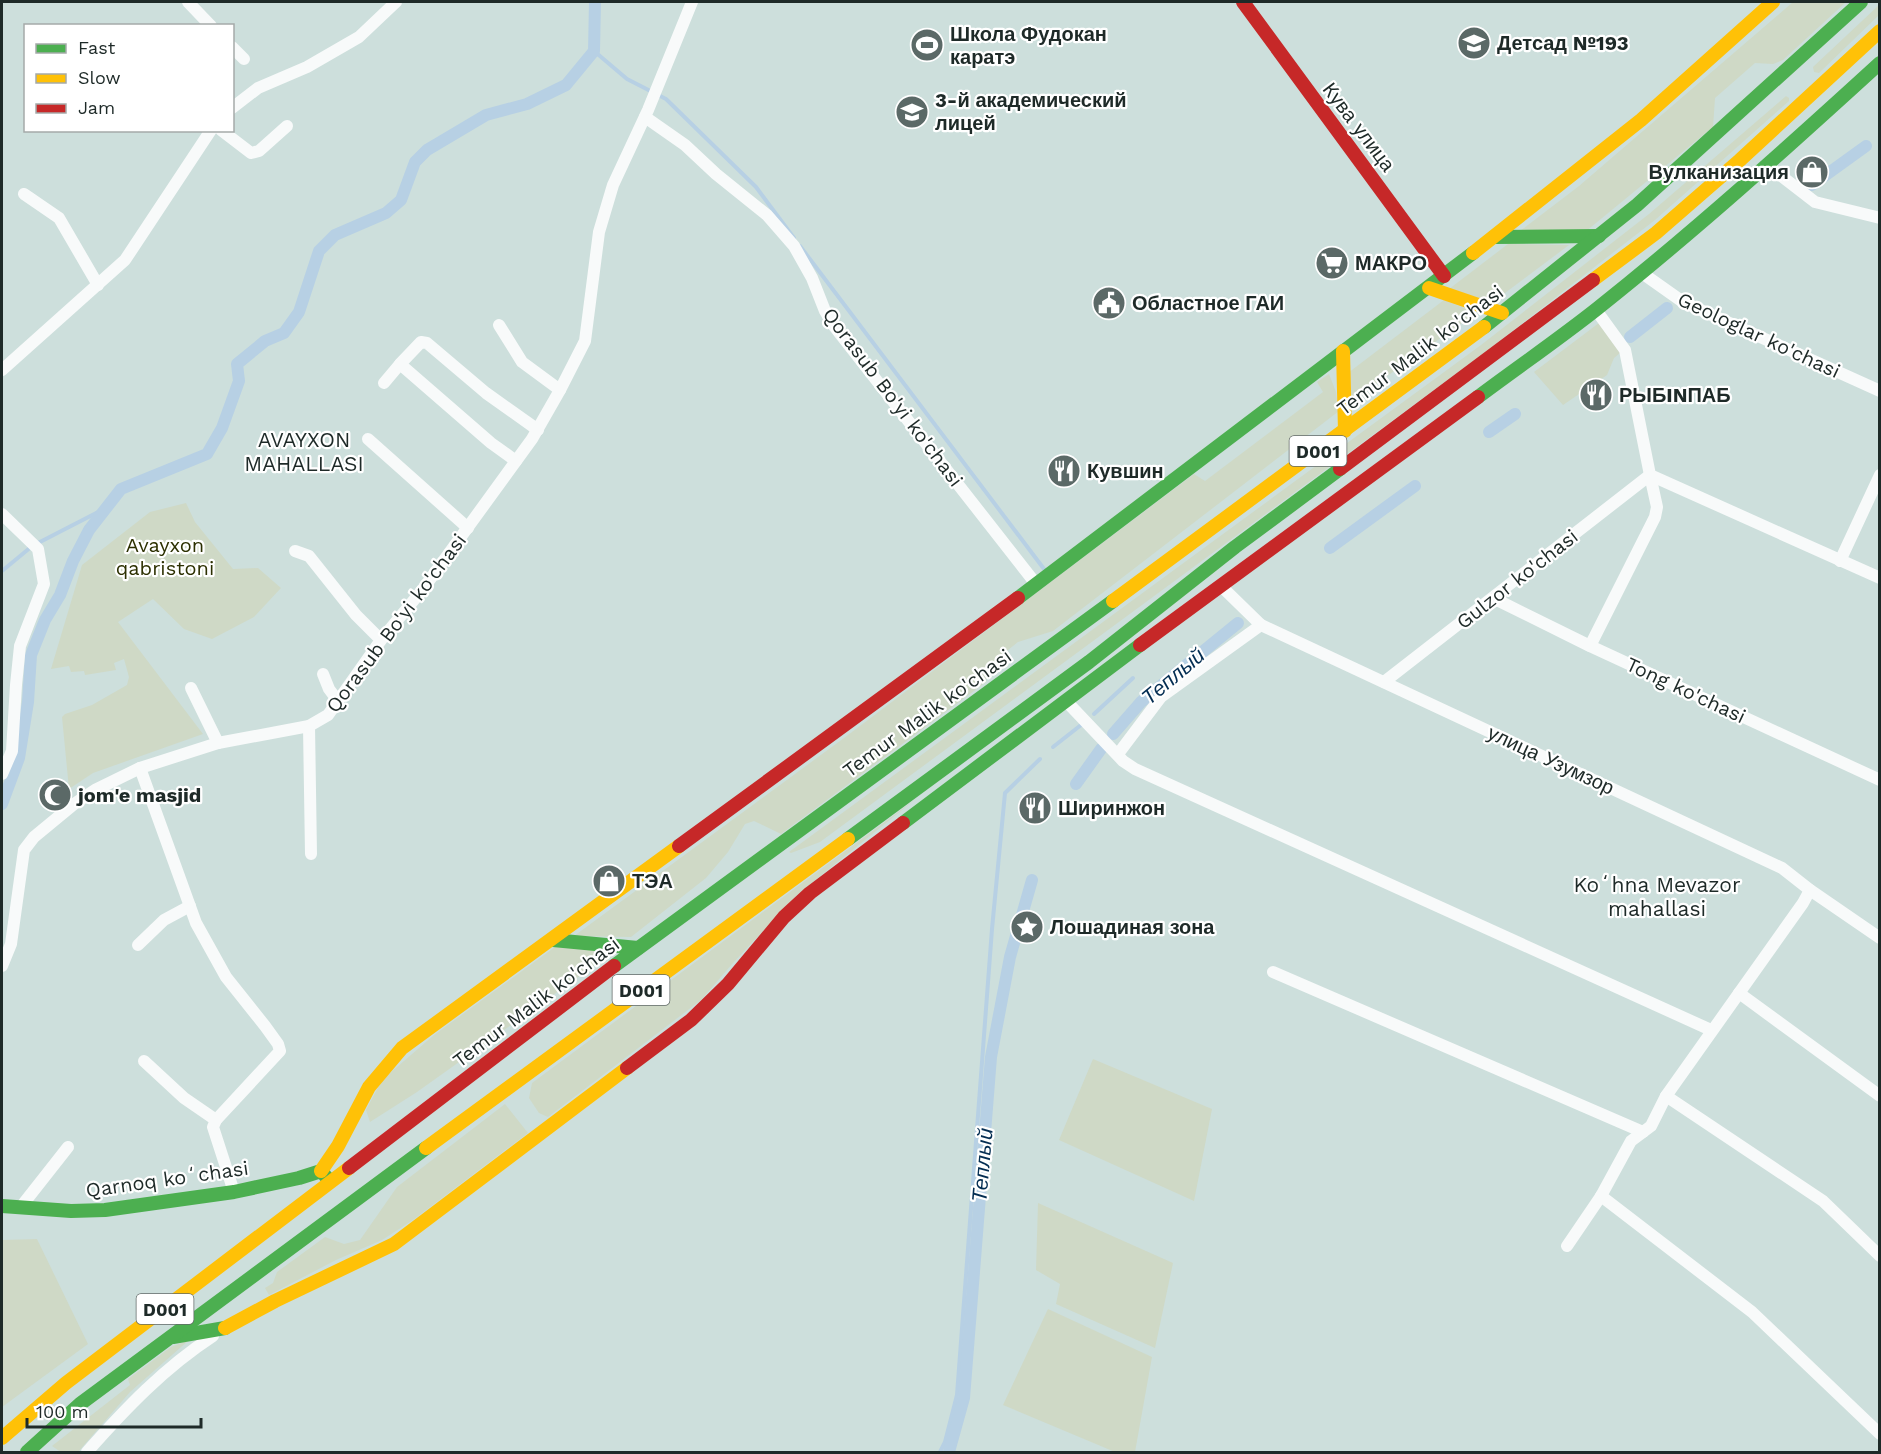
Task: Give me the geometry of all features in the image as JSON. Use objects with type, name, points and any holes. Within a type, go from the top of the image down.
[{"type":"main road","name":"Кува улица","points":[[1243,2],[1444,276]]},
{"type":"main road","points":[[339,1195],[321,1171],[332,1159],[343,1140],[367,1090],[397,1053],[1036,584],[1342,351],[1429,288],[1641,120],[1773,2]]},
{"type":"main road","name":"Temur Malik ko'chasi","points":[[2,1438],[66,1383],[774,892],[1095,657],[1244,541],[1656,233],[1701,195],[1801,80],[1861,2]]},
{"type":"main road","name":"Temur Malik ko'chasi","points":[[27,1452],[80,1404],[168,1338],[638,948],[1345,431],[1502,313],[1801,80],[1880,31]]},
{"type":"main road","points":[[168,1338],[225,1328],[275,1301],[394,1244],[691,1020],[728,984],[784,917],[810,893],[1091,682],[1596,310],[1767,165],[1880,63]]},
{"type":"main road","points":[[1494,237],[1599,236]]},
{"type":"main road","points":[[1429,288],[1502,313]]},
{"type":"main road","points":[[1342,351],[1345,431]]},
{"type":"main road","points":[[1091,682],[1095,657]]},
{"type":"main road","points":[[909,793],[941,794]]},
{"type":"main road","points":[[748,867],[758,867],[772,874],[776,884],[774,892]]},
{"type":"main road","points":[[553,940],[638,948]]},
{"type":"main road","name":"Qarnoq koʻchasi","points":[[2,1206],[71,1211],[105,1210],[234,1192],[321,1171]]},
{"type":"street","points":[[188,2],[209,24]]},
{"type":"street","points":[[234,106],[258,88],[307,67],[359,37],[396,2]]},
{"type":"street","name":"Qorasub Bo'yi ko'chasi","points":[[2,966],[11,944],[24,850],[34,837],[95,790],[140,768],[218,743],[309,726],[328,715],[381,640],[423,590],[516,461],[538,430],[585,341],[599,232],[614,185],[645,117],[692,2]]},
{"type":"street","points":[[234,49],[244,59]]},
{"type":"street","name":"Qorasub Bo'yi ko'chasi","points":[[645,117],[685,145],[716,174],[767,215],[794,246],[834,326],[1036,584]]},
{"type":"street","points":[[224,132],[251,153],[259,151],[287,126]]},
{"type":"street","points":[[2,370],[125,260],[210,132]]},
{"type":"street","points":[[1767,165],[1815,202],[1880,218]]},
{"type":"street","points":[[24,194],[59,218],[98,285]]},
{"type":"street","name":"Geologlar ko'chasi","points":[[1642,273],[1683,302],[1880,391]]},
{"type":"street","points":[[1590,646],[1655,517],[1657,507],[1625,350],[1596,310]]},
{"type":"street","points":[[500,325],[522,362],[560,390]]},
{"type":"street","points":[[384,383],[422,342],[427,343],[486,393],[538,430]]},
{"type":"street","points":[[400,364],[491,443],[516,461]]},
{"type":"street","points":[[368,439],[468,528]]},
{"type":"street","points":[[1650,475],[1880,578]]},
{"type":"street","name":"Gulzor ko'chasi","points":[[1384,682],[1650,475]]},
{"type":"street","points":[[1840,561],[1880,475]]},
{"type":"street","points":[[2,514],[36,547],[44,584],[20,646],[12,751],[2,774]]},
{"type":"street","points":[[295,551],[309,556],[356,615],[381,640]]},
{"type":"street","name":"улица Узумзор","points":[[1221,586],[1261,625],[1782,868],[1809,890],[1880,938]]},
{"type":"street","name":"Tong ko'chasi","points":[[1493,598],[1590,646],[1880,780]]},
{"type":"street","points":[[1118,754],[1161,697],[1261,625]]},
{"type":"street","points":[[323,674],[329,689],[338,701]]},
{"type":"street","points":[[191,688],[218,743]]},
{"type":"street","points":[[1066,701],[1135,769],[1711,1030]]},
{"type":"street","points":[[309,726],[311,854]]},
{"type":"street","points":[[140,768],[196,923],[226,977],[265,1026],[278,1044],[280,1051],[216,1120],[213,1127],[234,1192]]},
{"type":"street","points":[[1567,1246],[1600,1196],[1631,1141],[1651,1126],[1666,1096],[1803,903],[1809,890]]},
{"type":"street","points":[[138,945],[164,920],[190,906]]},
{"type":"street","points":[[1273,972],[1643,1132]]},
{"type":"street","points":[[1739,993],[1880,1096]]},
{"type":"street","points":[[144,1061],[184,1098],[216,1120]]},
{"type":"street","points":[[1666,1096],[1823,1202],[1880,1256]]},
{"type":"street","points":[[20,1208],[68,1147]]},
{"type":"street","points":[[1600,1196],[1752,1312],[1880,1434]]},
{"type":"street","points":[[87,1452],[163,1373],[225,1328]]},
{"type":"green space","points":[[1793,2],[1846,2],[1783,60],[1773,64],[1755,63],[1715,98],[1713,127],[1585,232],[1520,231],[1579,186]]},
{"type":"green space","points":[[1879,5],[1879,15],[1819,73],[1814,72],[1813,67]]},
{"type":"green space","points":[[1786,96],[1789,101],[1655,220],[1484,353],[820,842],[789,852],[1481,345],[1649,214]]},
{"type":"green space","points":[[1508,244],[1569,245],[1493,302],[1449,289]]},
{"type":"green space","points":[[1444,300],[1476,313],[1352,401],[1348,373]]},
{"type":"green space","points":[[1599,323],[1620,353],[1614,358],[1607,375],[1563,405],[1534,372]]},
{"type":"green space","points":[[1329,374],[1336,392],[1339,411],[1053,631],[1018,642],[988,666],[986,682],[781,834],[754,821],[745,824],[728,852],[706,878],[631,937],[574,936],[844,738],[1194,474],[1205,481],[1323,392],[1317,382]]},
{"type":"green space","name":"Avayxon qabristoni","points":[[186,503],[195,522],[233,569],[258,568],[281,588],[254,617],[212,639],[184,629],[153,599],[118,622],[203,734],[93,773],[69,789],[62,717],[92,705],[127,685],[129,677],[124,659],[114,663],[116,670],[85,675],[84,671],[71,672],[69,666],[51,669],[82,565],[150,512]]},
{"type":"green space","points":[[917,798],[798,894],[701,1000],[548,1117],[539,1113],[529,1098],[532,1083]]},
{"type":"green space","points":[[559,944],[612,953],[417,1092],[370,1122],[366,1110],[382,1080],[434,1035]]},
{"type":"green space","points":[[1093,1059],[1212,1109],[1194,1201],[1059,1140]]},
{"type":"green space","points":[[505,1104],[528,1133],[413,1220],[382,1240],[336,1260],[269,1295],[265,1288],[273,1283],[277,1272],[325,1237],[344,1244],[360,1240],[397,1187]]},
{"type":"green space","points":[[1038,1203],[1173,1263],[1155,1348],[1056,1304],[1060,1284],[1036,1270]]},
{"type":"green space","points":[[37,1239],[88,1344],[2,1407],[2,1240]]},
{"type":"green space","points":[[1048,1309],[1152,1357],[1135,1452],[1115,1452],[1003,1405]]},
{"type":"green space","points":[[189,1340],[130,1392],[78,1452],[61,1452],[52,1446],[130,1385],[128,1379],[171,1347]]},
{"type":"waterway","points":[[2,804],[19,758],[28,702],[31,655],[45,620],[60,595],[73,561],[89,530],[121,489],[207,454],[222,428],[239,381],[237,364],[265,341],[284,333],[299,312],[319,251],[335,235],[386,213],[401,200],[415,162],[427,150],[486,115],[527,104],[566,85],[594,51],[595,2]]},
{"type":"waterway","points":[[594,51],[627,79],[666,99],[756,187],[794,238]]},
{"type":"waterway","name":"Теплый","points":[[1812,185],[1866,146]]},
{"type":"waterway","points":[[800,246],[1044,569]]},
{"type":"waterway","name":"Теплый","points":[[1630,337],[1667,308]]},
{"type":"waterway","name":"Теплый","points":[[1489,432],[1515,414]]},
{"type":"waterway","name":"Теплый","points":[[1330,548],[1415,486]]},
{"type":"waterway","points":[[38,543],[106,508]]},
{"type":"waterway","points":[[2,571],[31,547]]},
{"type":"waterway","name":"Теплый","points":[[1113,734],[1141,702],[1238,623]]},
{"type":"waterway","points":[[1094,714],[1133,678]]},
{"type":"waterway","points":[[1053,747],[1081,725]]},
{"type":"waterway","name":"Теплый","points":[[1076,784],[1101,749]]},
{"type":"waterway","points":[[940,1452],[945,1442],[957,1395],[992,929],[1005,793],[1040,759]]},
{"type":"waterway","name":"Теплый","points":[[949,1452],[964,1398],[991,1057],[1010,957],[1032,880]]},
{"type":"traffic: fast","points":[[1484,327],[1637,205],[1861,2]]},
{"type":"traffic: fast","points":[[1478,397],[1634,279],[1776,157],[1880,63]]},
{"type":"traffic: fast","points":[[1494,237],[1599,236]]},
{"type":"traffic: fast","points":[[1018,598],[1473,253]]},
{"type":"traffic: fast","points":[[848,839],[1089,662],[1235,547],[1340,469]]},
{"type":"traffic: fast","points":[[614,966],[1113,601]]},
{"type":"traffic: fast","points":[[903,823],[1140,645]]},
{"type":"traffic: fast","points":[[553,940],[638,948]]},
{"type":"traffic: fast","points":[[27,1452],[80,1404],[426,1148]]},
{"type":"traffic: fast","points":[[2,1206],[71,1211],[105,1210],[234,1192],[321,1171],[328,1179]]},
{"type":"traffic: fast","points":[[173,1337],[225,1328]]},
{"type":"traffic: slow","points":[[1473,253],[1641,120],[1773,2]]},
{"type":"traffic: slow","points":[[1593,280],[1656,233],[1740,160],[1880,31]]},
{"type":"traffic: slow","points":[[1429,288],[1502,313]]},
{"type":"traffic: slow","points":[[1113,601],[1484,327]]},
{"type":"traffic: slow","points":[[1343,351],[1345,431]]},
{"type":"traffic: slow","points":[[426,1148],[848,839]]},
{"type":"traffic: slow","points":[[321,1171],[338,1146],[369,1087],[402,1048],[679,846]]},
{"type":"traffic: slow","points":[[225,1328],[275,1301],[394,1244],[627,1068]]},
{"type":"traffic: slow","points":[[2,1438],[66,1383],[349,1168]]},
{"type":"traffic: jam","points":[[1243,2],[1444,276]]},
{"type":"traffic: jam","points":[[1340,469],[1593,280]]},
{"type":"traffic: jam","points":[[1140,645],[1478,397]]},
{"type":"traffic: jam","points":[[679,846],[1018,598]]},
{"type":"traffic: jam","points":[[627,1068],[691,1020],[728,984],[784,917],[810,893],[903,823]]},
{"type":"traffic: jam","points":[[349,1168],[614,966]]},
{"type":"place","name":"Детсад №193","points":[[1474,43]]},
{"type":"place","name":"Школа Фудокан каратэ","points":[[927,45]]},
{"type":"place","name":"3-й академический лицей","points":[[912,112]]},
{"type":"place","name":"Вулканизация","points":[[1812,172]]},
{"type":"place","name":"МАКРО","points":[[1332,263]]},
{"type":"place","name":"Областное ГАИ","points":[[1109,303]]},
{"type":"place","name":"РЫБINПАБ","points":[[1596,395]]},
{"type":"place","name":"Кувшин","points":[[1064,471]]},
{"type":"place","name":"jom'e masjid","points":[[55,795]]},
{"type":"place","name":"Ширинжон","points":[[1035,808]]},
{"type":"place","name":"ТЭА","points":[[609,881]]},
{"type":"place","name":"Лошадиная зона","points":[[1027,927]]},
{"type":"district","name":"AVAYXON MAHALLASI","points":[[304,451]]},
{"type":"district","name":"Koʻhna Mevazor mahallasi","points":[[1657,896]]}]
